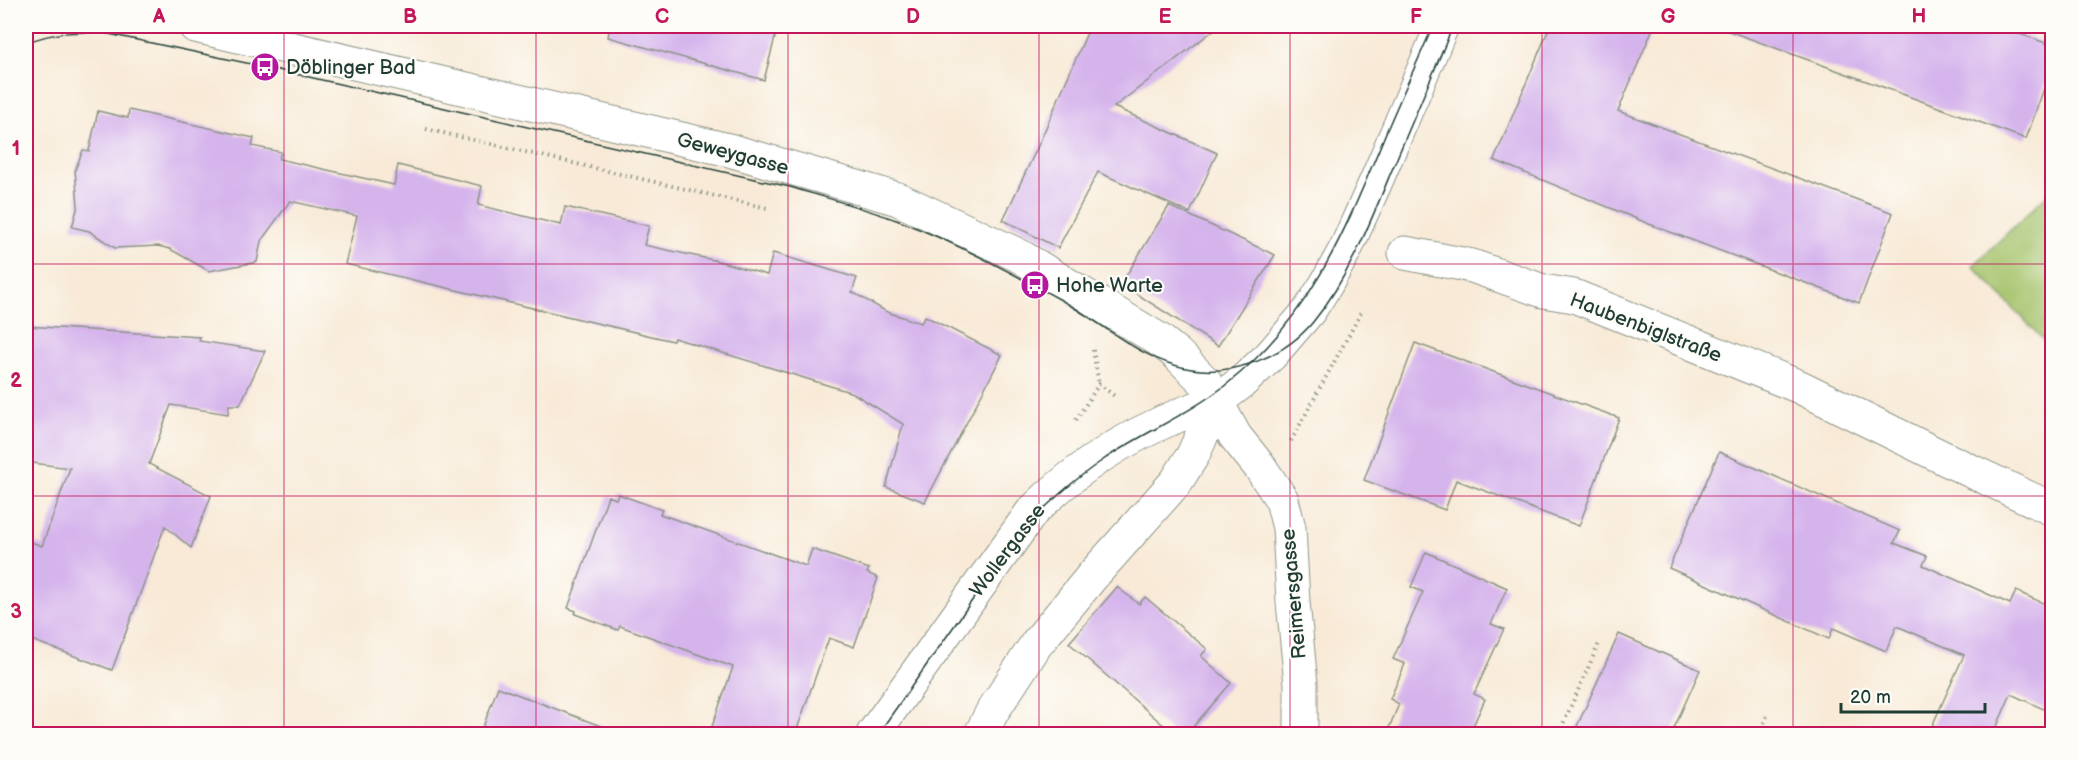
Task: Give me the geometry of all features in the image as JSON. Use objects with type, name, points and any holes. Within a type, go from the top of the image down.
[{"type":"street","name":"Geweygasse","points":[[195,26],[729,150],[898,199],[1018,255],[1158,339],[1206,383],[1217,401]]},
{"type":"street","points":[[981,735],[992,712],[1036,643],[1176,482],[1193,455],[1217,401],[1271,355],[1309,310],[1328,283],[1377,179],[1442,26]]},
{"type":"street","name":"Haubenbiglstraße","points":[[1405,253],[1472,266],[1543,291],[1574,296],[1800,387],[2052,509]]},
{"type":"street","name":"Reimersgasse","points":[[1217,401],[1235,436],[1260,467],[1282,500],[1289,528],[1301,684],[1301,735]]},
{"type":"street","name":"Wollergasse","points":[[873,735],[1032,512],[1053,491],[1088,464],[1153,425],[1217,401]]},
{"type":"path","points":[[426,129],[776,210]]},
{"type":"path","points":[[1260,467],[1283,458],[1366,304]]},
{"type":"path","points":[[1086,343],[1093,349],[1100,384]]},
{"type":"path","points":[[1561,735],[1560,731],[1600,641]]},
{"type":"path","points":[[1759,735],[1767,716]]},
{"type":"green space","points":[[2052,190],[2052,349],[1973,266]]},
{"type":"building","points":[[610,26],[778,26],[764,80],[608,37]]},
{"type":"building","points":[[1090,26],[1219,26],[1114,107],[1217,153],[1190,213],[1098,172],[1058,248],[1003,220]]},
{"type":"building","points":[[1550,26],[1654,26],[1618,111],[1893,213],[1859,303],[1649,224],[1494,160]]},
{"type":"building","points":[[1726,26],[1996,26],[2052,45],[2052,66],[2026,139],[1726,30]]},
{"type":"building","points":[[129,110],[254,138],[252,146],[281,152],[279,159],[394,185],[398,165],[482,186],[478,205],[561,225],[565,207],[649,226],[644,245],[718,261],[767,275],[773,253],[857,278],[852,292],[887,312],[921,323],[925,316],[1002,355],[925,502],[886,487],[903,424],[853,393],[674,338],[673,341],[345,264],[357,216],[290,201],[261,241],[257,262],[209,271],[170,249],[158,246],[115,248],[89,231],[72,227],[78,206],[75,170],[83,150],[89,151],[98,111],[128,118]]},
{"type":"building","points":[[1169,206],[1275,255],[1218,346],[1121,284]]},
{"type":"building","points":[[26,326],[200,337],[199,341],[265,351],[240,405],[229,405],[228,414],[171,405],[149,464],[211,496],[191,548],[165,526],[112,670],[26,638],[26,540],[42,546],[70,468],[26,462]]},
{"type":"building","points":[[1415,343],[1619,418],[1579,526],[1456,480],[1445,510],[1364,480]]},
{"type":"building","points":[[1719,452],[1900,531],[1894,543],[1927,556],[1923,565],[2010,604],[2016,591],[2052,607],[2052,713],[2011,694],[1993,735],[1928,735],[1964,655],[1897,626],[1886,651],[1833,628],[1829,639],[1669,568]]},
{"type":"building","points":[[618,494],[662,510],[660,514],[806,566],[812,549],[869,569],[867,573],[878,578],[854,647],[829,638],[795,735],[709,735],[733,667],[620,626],[618,630],[575,614],[576,611],[568,608],[608,496],[616,499]]},
{"type":"building","points":[[1426,552],[1507,588],[1491,624],[1504,629],[1474,694],[1485,699],[1469,735],[1386,735],[1399,704],[1390,699],[1405,664],[1393,659],[1423,592],[1411,587]]},
{"type":"building","points":[[1117,587],[1139,604],[1145,597],[1207,649],[1201,656],[1231,683],[1186,735],[1175,735],[1069,643]]},
{"type":"building","points":[[1619,634],[1700,670],[1671,735],[1573,735]]},
{"type":"building","points":[[498,687],[614,731],[614,735],[480,735]]},
{"type":"tram line","points":[[878,734],[1021,531],[1060,493],[1092,468],[1118,450],[1197,405],[1227,384],[1256,359],[1302,304],[1321,274],[1353,210],[1433,26]]},
{"type":"tram line","points":[[26,43],[64,33],[104,33],[265,67],[790,187],[872,212],[934,235],[1065,302],[1144,353],[1175,365],[1208,370],[1242,366],[1274,354],[1302,334],[1325,306],[1347,271],[1365,233],[1453,26]]},
{"type":"place","name":"Döblinger Bad","points":[[265,67]]},
{"type":"place","name":"Hohe Warte","points":[[1035,285]]}]
